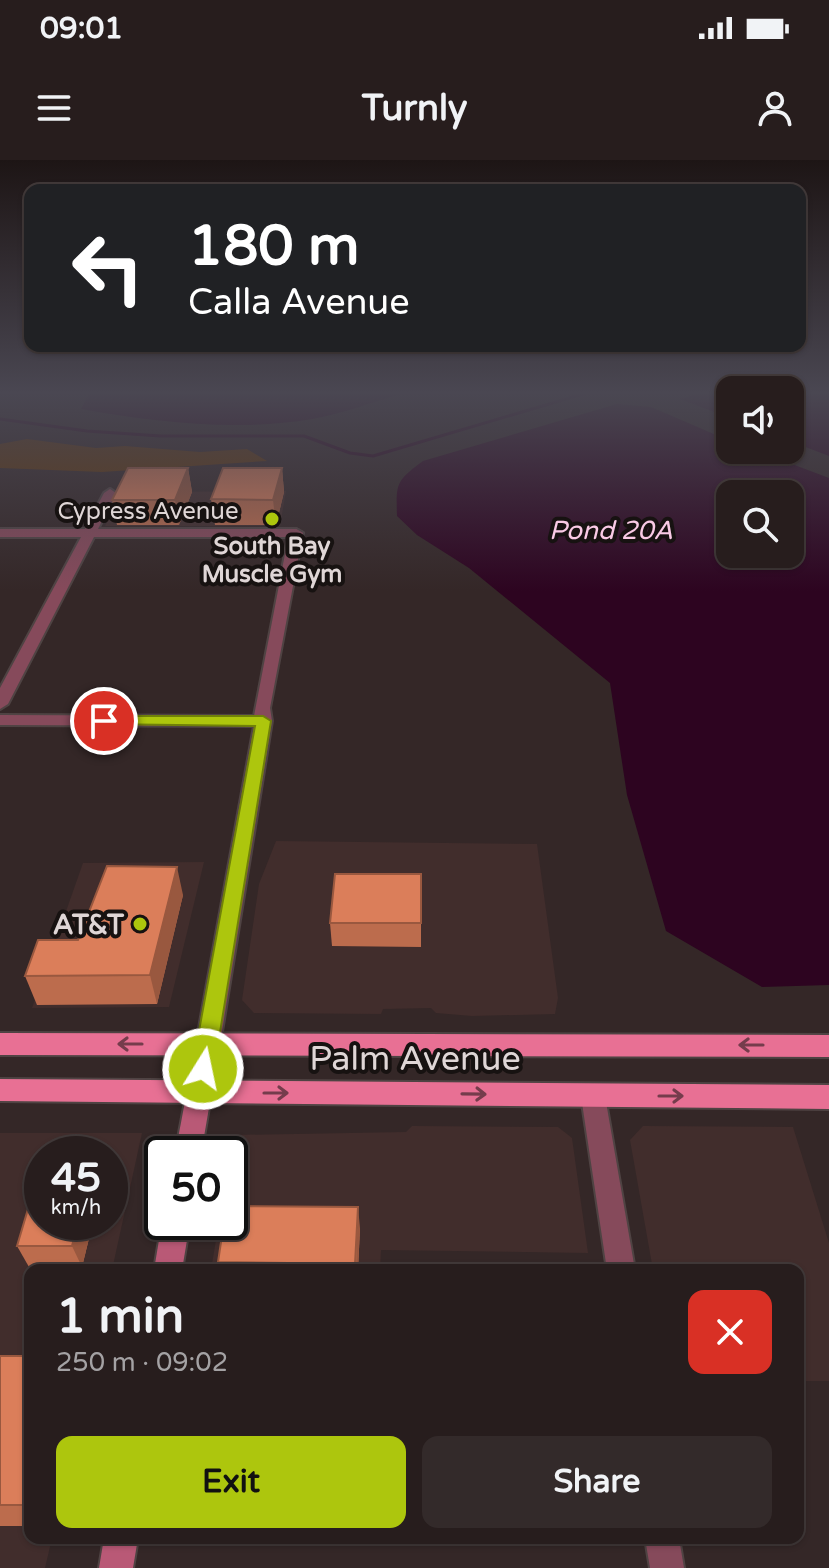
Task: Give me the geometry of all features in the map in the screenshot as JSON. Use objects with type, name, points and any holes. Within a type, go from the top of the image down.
[{"type":"highway","name":"Palm Avenue","points":[[0,1044],[829,1046]]},
{"type":"highway","name":"Palm Avenue","points":[[0,1090],[829,1097]]},
{"type":"main road","points":[[191,1136],[208,1044]]},
{"type":"main road","points":[[169,1264],[173,1240]]},
{"type":"main road","points":[[116,1568],[120,1544]]},
{"type":"street","points":[[0,704],[110,493]]},
{"type":"street","name":"Cypress Avenue","points":[[0,533],[296,533],[262,708],[263,721]]},
{"type":"street","points":[[0,720],[263,721],[208,1044]]},
{"type":"street","points":[[593,1096],[620,1264]]},
{"type":"street","points":[[663,1544],[667,1568]]},
{"type":"shaded area","points":[[0,460],[267,461],[102,472],[0,468]]},
{"type":"shaded area","points":[[286,491],[280,526],[105,526],[122,492]]},
{"type":"shaded area","points":[[276,841],[537,844],[558,998],[555,1014],[472,1016],[436,1013],[431,1008],[383,1009],[381,1014],[254,1013],[242,1000],[259,884]]},
{"type":"shaded area","points":[[204,862],[169,1007],[32,1008],[83,863]]},
{"type":"shaded area","points":[[412,1126],[558,1127],[572,1138],[588,1253],[381,1250],[380,1264],[212,1264],[216,1240],[248,1240],[248,1136],[233,1135],[406,1132]]},
{"type":"shaded area","points":[[643,1126],[793,1127],[829,1243],[829,1381],[804,1381],[804,1264],[652,1264],[630,1140]]},
{"type":"shaded area","points":[[0,1133],[142,1133],[128,1197],[128,1136],[24,1136],[24,1240],[119,1240],[113,1264],[24,1264],[24,1544],[51,1544],[45,1568],[0,1568]]},
{"type":"water","name":"Pond 20A","points":[[427,460],[716,460],[716,464],[792,464],[829,478],[829,985],[762,987],[666,931],[627,795],[610,683],[469,568],[417,535],[397,516],[398,489],[403,478]]},
{"type":"building","points":[[128,468],[188,468],[175,500],[112,500]]},
{"type":"building","points":[[223,468],[282,468],[273,500],[211,499]]},
{"type":"building","points":[[107,866],[177,867],[150,975],[25,976],[38,940],[78,940]]},
{"type":"building","points":[[335,874],[421,874],[421,923],[330,923]]},
{"type":"building","points":[[248,1206],[358,1207],[355,1264],[218,1262],[221,1240],[248,1240]]},
{"type":"building","points":[[24,1222],[24,1240],[74,1240],[72,1246],[17,1246]]},
{"type":"building","points":[[0,1356],[24,1356],[24,1505],[0,1505]]},
{"type":"place","name":"South Bay Muscle Gym","points":[[272,519]]},
{"type":"place","name":"AT&T","points":[[140,924]]},
{"type":"route","points":[[104,721],[263,721],[203,1069]]}]
